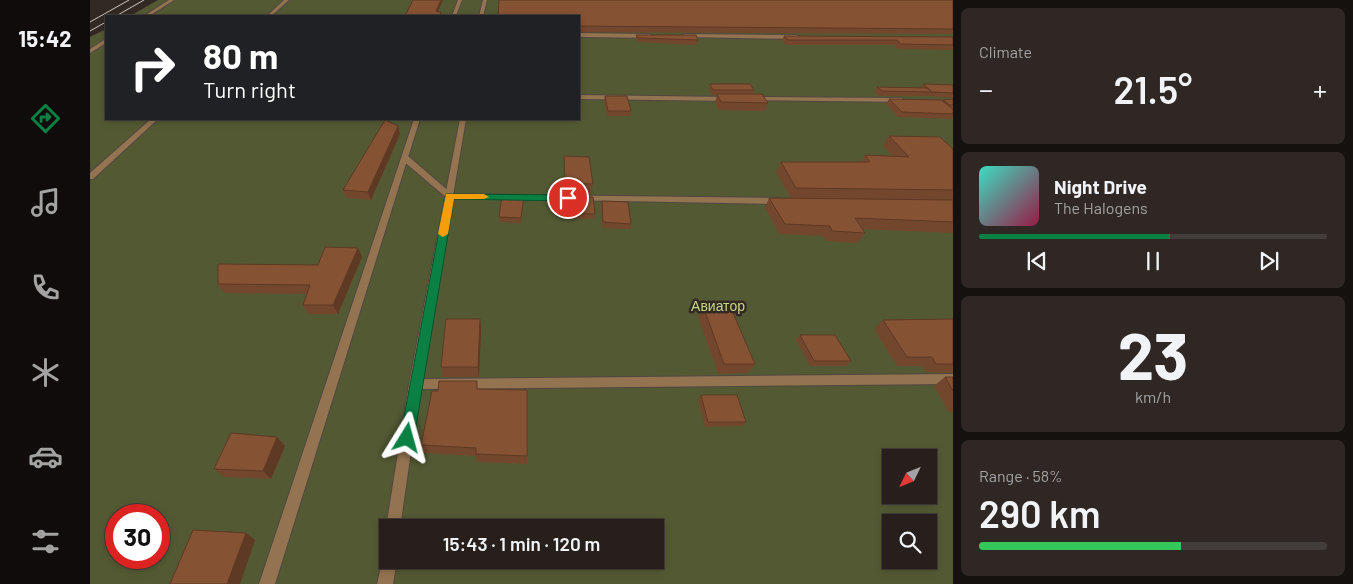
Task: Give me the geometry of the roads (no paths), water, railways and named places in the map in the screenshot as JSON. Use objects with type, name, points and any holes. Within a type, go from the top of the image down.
[{"type":"street","points":[[148,15],[172,0]]},
{"type":"street","points":[[270,15],[287,0]]},
{"type":"street","points":[[454,15],[460,0]]},
{"type":"street","points":[[481,15],[485,0]]},
{"type":"street","points":[[580,35],[653,36]]},
{"type":"street","points":[[680,36],[800,37]]},
{"type":"street","points":[[90,51],[105,41]]},
{"type":"street","points":[[580,97],[736,99]]},
{"type":"street","points":[[746,99],[914,100]]},
{"type":"street","points":[[90,177],[154,120]]},
{"type":"street","points":[[267,584],[417,120]]},
{"type":"street","points":[[395,519],[415,384],[463,120]]},
{"type":"street","points":[[405,158],[450,196],[786,201]]},
{"type":"street","points":[[415,384],[953,379]]},
{"type":"street","points":[[385,584],[388,569]]},
{"type":"tram line","points":[[90,22],[129,0]]},
{"type":"tram line","points":[[118,15],[144,0]]},
{"type":"tram line","points":[[90,31],[105,23]]},
{"type":"park label","name":"Авиатор","points":[[718,305]]}]
